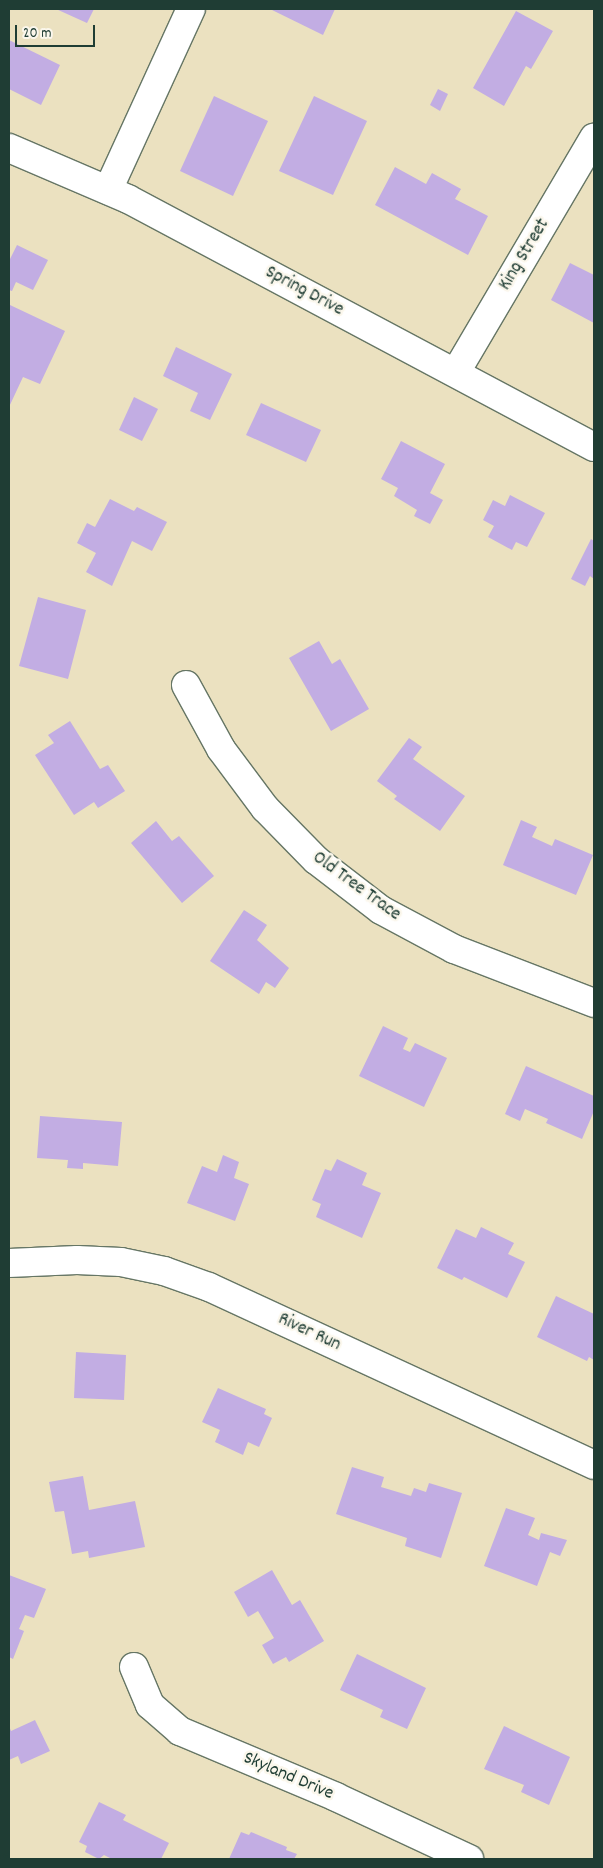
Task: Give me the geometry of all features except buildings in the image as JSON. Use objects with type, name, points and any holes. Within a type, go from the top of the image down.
[{"type":"street","points":[[108,190],[191,9]]},
{"type":"street","name":"King Street","points":[[456,372],[594,138]]},
{"type":"street","name":"Spring Drive","points":[[9,148],[108,190],[594,446]]},
{"type":"street","name":"Old Tree Trace","points":[[186,685],[226,757],[265,808],[316,860],[381,910],[454,949],[594,1003]]},
{"type":"street","name":"River Run","points":[[9,1263],[77,1260],[121,1262],[164,1271],[209,1287],[594,1465]]},
{"type":"street","name":"Skyland Drive","points":[[134,1667],[150,1705],[180,1731],[336,1797],[469,1859]]}]
